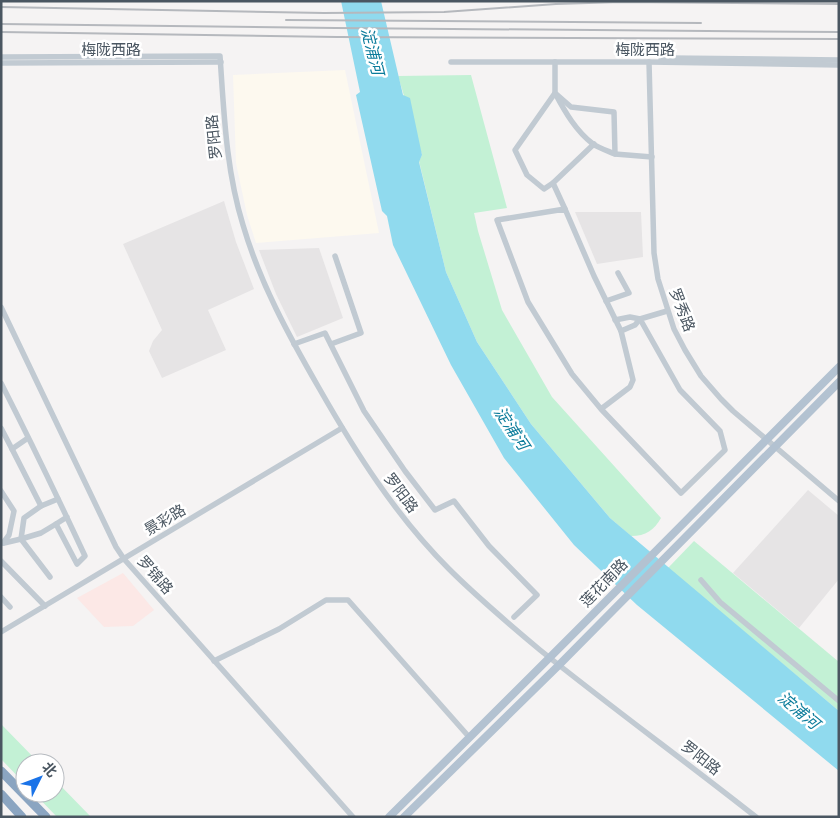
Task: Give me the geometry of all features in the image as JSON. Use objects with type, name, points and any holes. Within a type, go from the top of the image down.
[{"type":"highway","points":[[1,771],[46,817]]},
{"type":"highway","points":[[1,794],[22,817]]},
{"type":"main road","name":"莲花南路","points":[[389,817],[551,658],[615,591],[839,367]]},
{"type":"main road","name":"莲花南路","points":[[404,817],[559,665],[839,382]]},
{"type":"street","name":"梅陇西路","points":[[1,57],[221,59]]},
{"type":"street","points":[[649,62],[669,58],[839,60]]},
{"type":"street","name":"梅陇西路","points":[[1,63],[124,59]]},
{"type":"street","name":"罗阳路","points":[[221,59],[227,152],[243,225],[258,269],[294,344],[342,428],[394,505],[422,540],[483,601],[559,665],[753,816]]},
{"type":"street","name":"梅陇西路","points":[[451,62],[649,62],[839,65]]},
{"type":"street","points":[[554,62],[555,93],[564,111],[576,128],[594,144],[615,154],[652,157]]},
{"type":"street","name":"罗秀路","points":[[649,62],[654,253],[658,279],[667,310],[685,350],[708,386],[733,411],[839,501]]},
{"type":"street","points":[[555,93],[571,107],[614,112],[615,154]]},
{"type":"street","points":[[555,93],[516,150],[526,175],[544,189],[553,183],[594,144]]},
{"type":"street","points":[[553,183],[621,331],[633,380],[630,386],[601,410]]},
{"type":"street","points":[[565,209],[497,220],[528,302],[572,374],[601,410],[681,493],[725,450],[720,431],[680,390],[640,318]]},
{"type":"street","points":[[331,344],[361,333],[335,256]]},
{"type":"street","points":[[606,301],[629,293],[618,273]]},
{"type":"street","name":"罗锦路","points":[[1,307],[116,547],[124,559],[353,817]]},
{"type":"street","points":[[615,320],[630,317],[640,318],[667,310]]},
{"type":"street","points":[[621,331],[635,326],[640,318]]},
{"type":"street","points":[[294,344],[325,332],[364,411],[435,510],[454,501],[489,546],[537,595],[514,618]]},
{"type":"street","points":[[1,383],[86,556],[77,564],[56,524]]},
{"type":"street","points":[[1,428],[41,506]]},
{"type":"street","name":"景彩路","points":[[1,632],[342,428]]},
{"type":"street","points":[[12,449],[28,438]]},
{"type":"street","points":[[1,491],[14,511],[9,535],[2,544]]},
{"type":"street","points":[[50,577],[21,540],[24,518],[41,506],[58,499]]},
{"type":"street","points":[[2,544],[41,533],[67,517]]},
{"type":"street","points":[[1,561],[45,606]]},
{"type":"street","points":[[701,580],[720,602],[839,701]]},
{"type":"street","points":[[1,597],[10,607]]},
{"type":"street","points":[[214,661],[279,629],[326,600],[348,600],[470,738]]},
{"type":"shaded area","points":[[345,70],[379,233],[256,243],[247,215],[236,163],[233,75]]},
{"type":"shaded area","points":[[224,201],[236,242],[254,289],[208,310],[226,350],[162,378],[149,351],[153,341],[162,330],[123,244]]},
{"type":"shaded area","points":[[575,212],[641,212],[643,257],[597,264]]},
{"type":"shaded area","points":[[319,248],[343,318],[297,337],[276,294],[259,250]]},
{"type":"shaded area","points":[[808,490],[839,516],[839,579],[799,628],[733,573]]},
{"type":"shaded area","points":[[123,573],[154,610],[133,626],[104,627],[77,598]]},
{"type":"green space","points":[[471,75],[507,208],[474,213],[502,310],[552,397],[661,518],[652,529],[645,533],[631,536],[610,518],[531,424],[477,342],[446,272],[419,161],[422,155],[398,76]]},
{"type":"green space","points":[[694,541],[839,662],[839,711],[668,568]]},
{"type":"green space","points":[[1,724],[29,753],[15,753],[15,774],[1,759]]},
{"type":"green space","points":[[65,790],[91,817],[57,817],[44,803],[65,803]]},
{"type":"water","name":"淀浦河","points":[[341,1],[381,1],[403,95],[410,98],[422,155],[419,162],[446,272],[477,342],[531,424],[610,518],[839,711],[839,771],[637,605],[574,545],[504,458],[451,365],[393,245],[387,216],[382,211],[356,95],[360,92]]},
{"type":"railway","points":[[1,7],[324,13],[444,12],[556,4],[621,2],[839,4]]},
{"type":"railway","points":[[286,20],[701,23]]},
{"type":"railway","points":[[1,24],[839,32]]},
{"type":"railway","points":[[1,32],[337,37],[839,39]]}]
